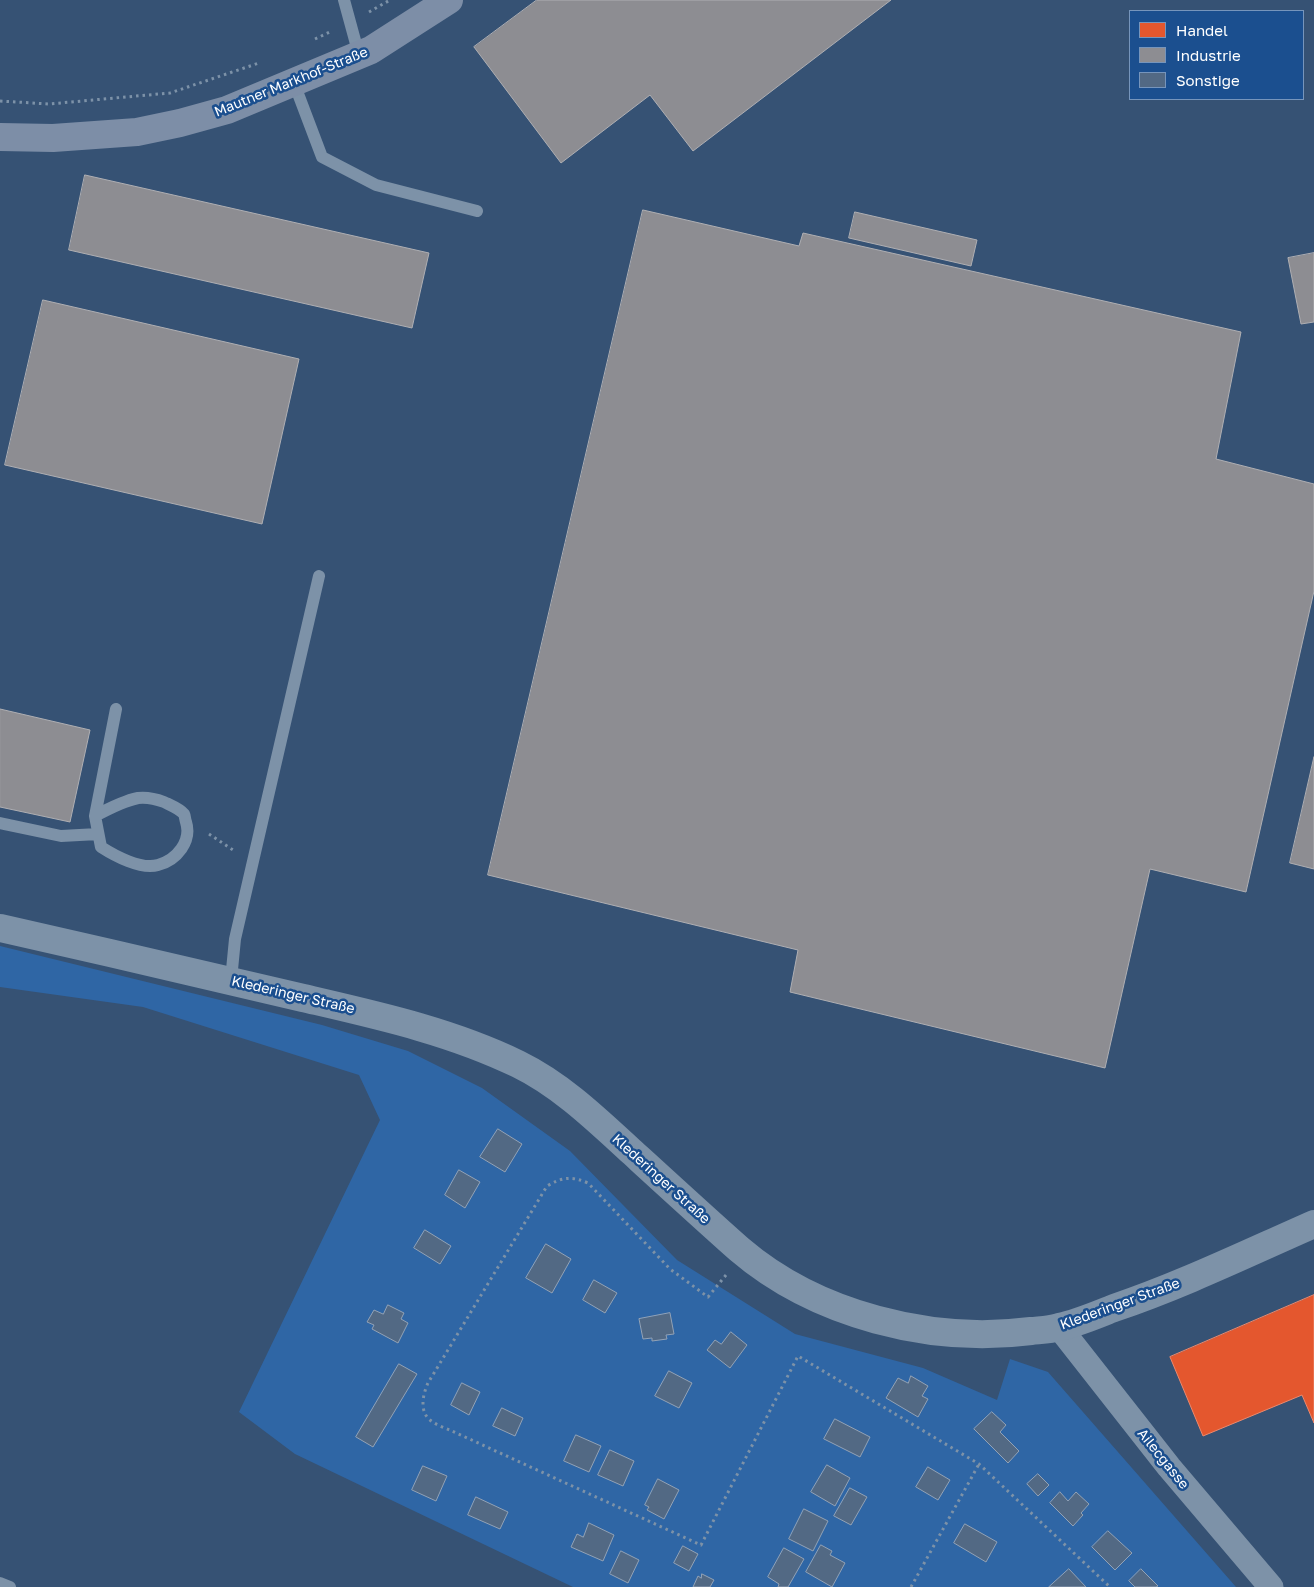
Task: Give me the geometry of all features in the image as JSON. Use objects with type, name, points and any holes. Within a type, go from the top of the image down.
[{"type":"main road","name":"Mautner Markhof-Straße","points":[[0,137],[53,138],[137,132],[227,110],[371,50],[449,0]]},
{"type":"street","name":"Klederinger Straße","points":[[0,928],[360,1011],[446,1034],[519,1064],[560,1089],[582,1107],[743,1252],[782,1280],[808,1294],[867,1317],[908,1327],[952,1333],[980,1334],[1009,1334],[1059,1327],[1150,1296],[1314,1224]]},
{"type":"street","name":"Ailecgasse","points":[[1059,1327],[1169,1467],[1271,1587]]},
{"type":"lane","points":[[344,0],[359,55]]},
{"type":"lane","points":[[294,83],[322,157],[376,185],[477,211]]},
{"type":"lane","points":[[231,980],[234,939],[319,576]]},
{"type":"lane","points":[[95,816],[115,806],[138,798],[156,799],[171,805],[184,814],[188,838],[170,860],[157,866],[128,862],[101,847],[95,816],[116,709]]},
{"type":"lane","points":[[0,823],[61,836],[98,834]]},
{"type":"lane","points":[[0,1583],[10,1587]]},
{"type":"path","points":[[307,44],[382,6],[390,0]]},
{"type":"path","points":[[0,101],[49,104],[170,93],[262,62]]},
{"type":"path","points":[[188,829],[202,831],[214,836],[252,863]]},
{"type":"path","points":[[743,1252],[708,1297],[670,1269],[588,1183],[578,1178],[565,1177],[556,1181],[547,1186],[428,1382],[424,1393],[423,1407],[429,1419],[552,1478],[701,1545],[798,1356],[979,1464],[1110,1587]]},
{"type":"path","points":[[911,1587],[979,1464]]},
{"type":"shaded area","points":[[0,946],[322,1025],[408,1051],[482,1088],[570,1151],[677,1260],[795,1334],[923,1368],[997,1400],[1010,1359],[1048,1372],[1236,1587],[573,1587],[295,1454],[239,1412],[380,1120],[359,1075],[143,1007],[0,987]]},
{"type":"building: Handel","points":[[1314,1295],[1314,1423],[1302,1395],[1203,1436],[1170,1357]]},
{"type":"building: Industrie","points":[[537,0],[891,0],[693,151],[650,95],[561,163],[474,47]]},
{"type":"building: Industrie","points":[[85,175],[429,253],[412,328],[69,250]]},
{"type":"building: Industrie","points":[[643,210],[799,246],[803,233],[1241,332],[1216,459],[1314,484],[1314,591],[1246,892],[1150,869],[1105,1068],[790,992],[798,950],[488,875]]},
{"type":"building: Industrie","points":[[855,212],[977,240],[971,266],[849,238]]},
{"type":"building: Industrie","points":[[1314,253],[1314,322],[1301,324],[1288,258]]},
{"type":"building: Industrie","points":[[43,300],[299,359],[262,524],[5,465]]},
{"type":"building: Industrie","points":[[0,709],[90,730],[70,822],[0,807]]},
{"type":"building: Industrie","points":[[1314,757],[1314,869],[1290,863]]},
{"type":"building: Sonstige","points":[[498,1129],[522,1144],[505,1172],[480,1157]]},
{"type":"building: Sonstige","points":[[459,1170],[480,1182],[465,1208],[445,1195]]},
{"type":"building: Sonstige","points":[[425,1230],[451,1246],[440,1264],[414,1248]]},
{"type":"building: Sonstige","points":[[546,1244],[571,1259],[552,1293],[526,1278]]},
{"type":"building: Sonstige","points":[[594,1280],[617,1293],[605,1313],[583,1300]]},
{"type":"building: Sonstige","points":[[388,1305],[404,1313],[401,1319],[408,1323],[398,1343],[372,1329],[374,1325],[367,1322],[374,1310],[383,1314]]},
{"type":"building: Sonstige","points":[[670,1313],[674,1334],[666,1335],[667,1339],[652,1341],[652,1338],[643,1339],[639,1319]]},
{"type":"building: Sonstige","points":[[731,1332],[747,1345],[730,1368],[707,1350],[715,1340],[721,1344]]},
{"type":"building: Sonstige","points":[[399,1364],[417,1374],[373,1447],[356,1437]]},
{"type":"building: Sonstige","points":[[669,1371],[692,1383],[679,1408],[655,1396]]},
{"type":"building: Sonstige","points":[[911,1376],[928,1386],[922,1396],[928,1399],[918,1417],[886,1398],[898,1378],[908,1383]]},
{"type":"building: Sonstige","points":[[462,1383],[480,1392],[469,1415],[451,1405]]},
{"type":"building: Sonstige","points":[[502,1408],[523,1418],[515,1436],[493,1426]]},
{"type":"building: Sonstige","points":[[992,1412],[1006,1425],[1000,1432],[1019,1451],[1008,1463],[974,1429]]},
{"type":"building: Sonstige","points":[[835,1419],[870,1437],[860,1457],[824,1439]]},
{"type":"building: Sonstige","points":[[576,1435],[601,1446],[589,1472],[564,1461]]},
{"type":"building: Sonstige","points":[[610,1450],[634,1461],[623,1486],[598,1475]]},
{"type":"building: Sonstige","points":[[827,1465],[850,1478],[835,1506],[811,1492]]},
{"type":"building: Sonstige","points":[[423,1466],[447,1476],[436,1501],[412,1490]]},
{"type":"building: Sonstige","points":[[928,1467],[950,1480],[938,1500],[916,1487]]},
{"type":"building: Sonstige","points":[[1038,1474],[1049,1485],[1038,1496],[1027,1484]]},
{"type":"building: Sonstige","points":[[658,1479],[679,1490],[664,1519],[647,1510],[649,1507],[645,1505]]},
{"type":"building: Sonstige","points":[[850,1488],[867,1497],[851,1525],[834,1516]]},
{"type":"building: Sonstige","points":[[1060,1492],[1068,1501],[1076,1492],[1089,1504],[1081,1513],[1083,1515],[1073,1526],[1050,1503]]},
{"type":"building: Sonstige","points":[[476,1497],[508,1512],[500,1529],[468,1515]]},
{"type":"building: Sonstige","points":[[804,1509],[828,1521],[813,1551],[789,1539]]},
{"type":"building: Sonstige","points":[[589,1523],[614,1535],[603,1561],[571,1547],[577,1534],[583,1537]]},
{"type":"building: Sonstige","points":[[965,1524],[997,1542],[986,1562],[954,1543]]},
{"type":"building: Sonstige","points":[[1108,1531],[1132,1553],[1115,1570],[1092,1547]]},
{"type":"building: Sonstige","points":[[821,1545],[832,1551],[830,1555],[845,1563],[832,1587],[806,1572]]},
{"type":"building: Sonstige","points":[[683,1546],[698,1554],[689,1571],[674,1563]]},
{"type":"building: Sonstige","points":[[784,1548],[804,1559],[788,1587],[778,1587],[779,1584],[768,1577]]},
{"type":"building: Sonstige","points":[[621,1551],[639,1560],[628,1583],[610,1574]]},
{"type":"building: Sonstige","points":[[1069,1569],[1086,1587],[1049,1587]]},
{"type":"building: Sonstige","points":[[1141,1569],[1158,1586],[1135,1587],[1129,1581]]},
{"type":"building: Sonstige","points":[[702,1574],[714,1580],[710,1587],[693,1587],[698,1576],[701,1578]]}]
